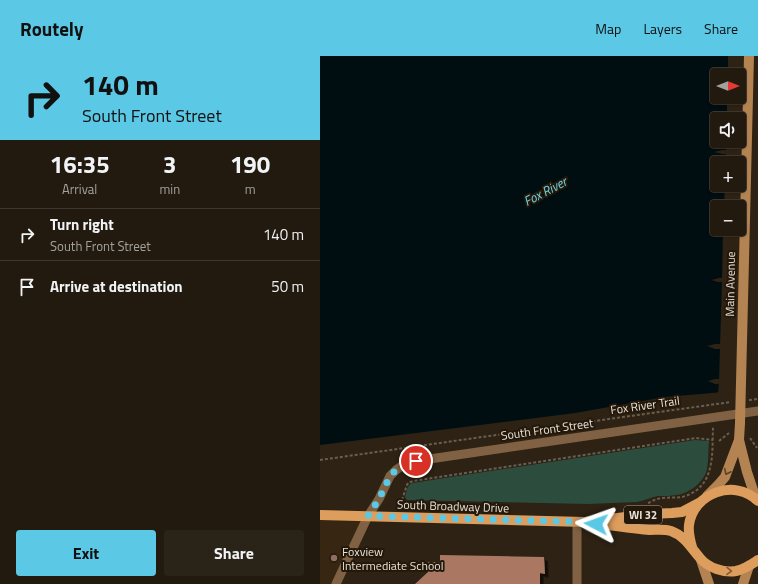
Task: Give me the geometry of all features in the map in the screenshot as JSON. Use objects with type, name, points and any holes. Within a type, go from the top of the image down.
[{"type":"main road","name":"Main Avenue","points":[[749,56],[739,440],[745,467],[757,500]]},
{"type":"main road","name":"Main Avenue","points":[[701,501],[725,477],[739,440]]},
{"type":"main road","points":[[693,548],[689,537],[689,525],[692,514],[701,501],[716,491],[730,489],[744,492],[757,500]]},
{"type":"main road","name":"WI 32","points":[[581,522],[682,512],[701,501]]},
{"type":"main road","name":"South Broadway Drive","points":[[320,515],[581,522]]},
{"type":"main road","name":"WI 32","points":[[581,522],[671,532],[684,538],[701,560],[712,567],[724,571],[737,571],[758,560]]},
{"type":"main road","points":[[701,560],[709,584]]},
{"type":"main road","points":[[743,584],[749,566]]},
{"type":"street","name":"South Front Street","points":[[336,584],[368,516],[379,499],[390,476],[403,465],[416,461],[758,411]]},
{"type":"street","points":[[577,584],[581,522]]},
{"type":"path","points":[[743,400],[758,398]]},
{"type":"path","name":"Fox River Trail","points":[[320,460],[609,418],[736,402]]},
{"type":"path","points":[[648,503],[657,499],[676,498],[688,495],[698,488],[706,479],[710,472],[714,424]]},
{"type":"path","points":[[402,500],[408,483],[413,481],[696,438],[713,440]]},
{"type":"shaded area","name":"Foxview Intermediate School","points":[[320,515],[368,516],[336,584],[320,584]]},
{"type":"green space","points":[[695,440],[709,441],[706,473],[701,481],[694,487],[677,495],[658,496],[637,502],[588,504],[407,500],[405,497],[408,487],[412,483]]},
{"type":"water","name":"Fox River","points":[[320,56],[758,56],[746,68],[710,68],[710,104],[742,104],[744,112],[710,112],[710,148],[746,148],[746,117],[758,150],[722,150],[714,152],[722,154],[758,155],[746,188],[746,156],[710,156],[710,192],[744,192],[742,200],[710,200],[710,236],[742,236],[758,278],[719,278],[711,280],[718,282],[758,283],[758,344],[715,344],[707,346],[715,349],[758,350],[758,379],[715,379],[708,381],[715,384],[758,384],[758,389],[665,397],[575,413],[320,445]]},
{"type":"pier","points":[[728,56],[758,56],[758,82],[746,82],[746,68],[728,68]]},
{"type":"pier","points":[[746,83],[758,84],[758,152],[726,152],[726,148],[746,148],[746,112],[727,112],[727,104],[746,104]]},
{"type":"pier","points":[[726,152],[758,153],[758,222],[746,222],[746,200],[724,200],[725,192],[746,192],[746,156],[726,156]]},
{"type":"pier","points":[[746,223],[758,223],[758,280],[722,280],[723,236],[746,236]]},
{"type":"pier","points":[[722,280],[758,281],[758,346],[720,346]]},
{"type":"pier","points":[[720,347],[758,348],[758,381],[719,381]]},
{"type":"pier","points":[[719,382],[758,382],[758,391],[718,394]]},
{"type":"building","points":[[440,555],[544,557],[545,574],[540,573],[540,584],[415,584],[428,572],[428,562],[440,562]]},
{"type":"place","name":"Foxview Intermediate School","points":[[334,558]]},
{"type":"route","points":[[416,461],[403,465],[390,476],[379,499],[368,516],[585,522],[596,524]]}]
